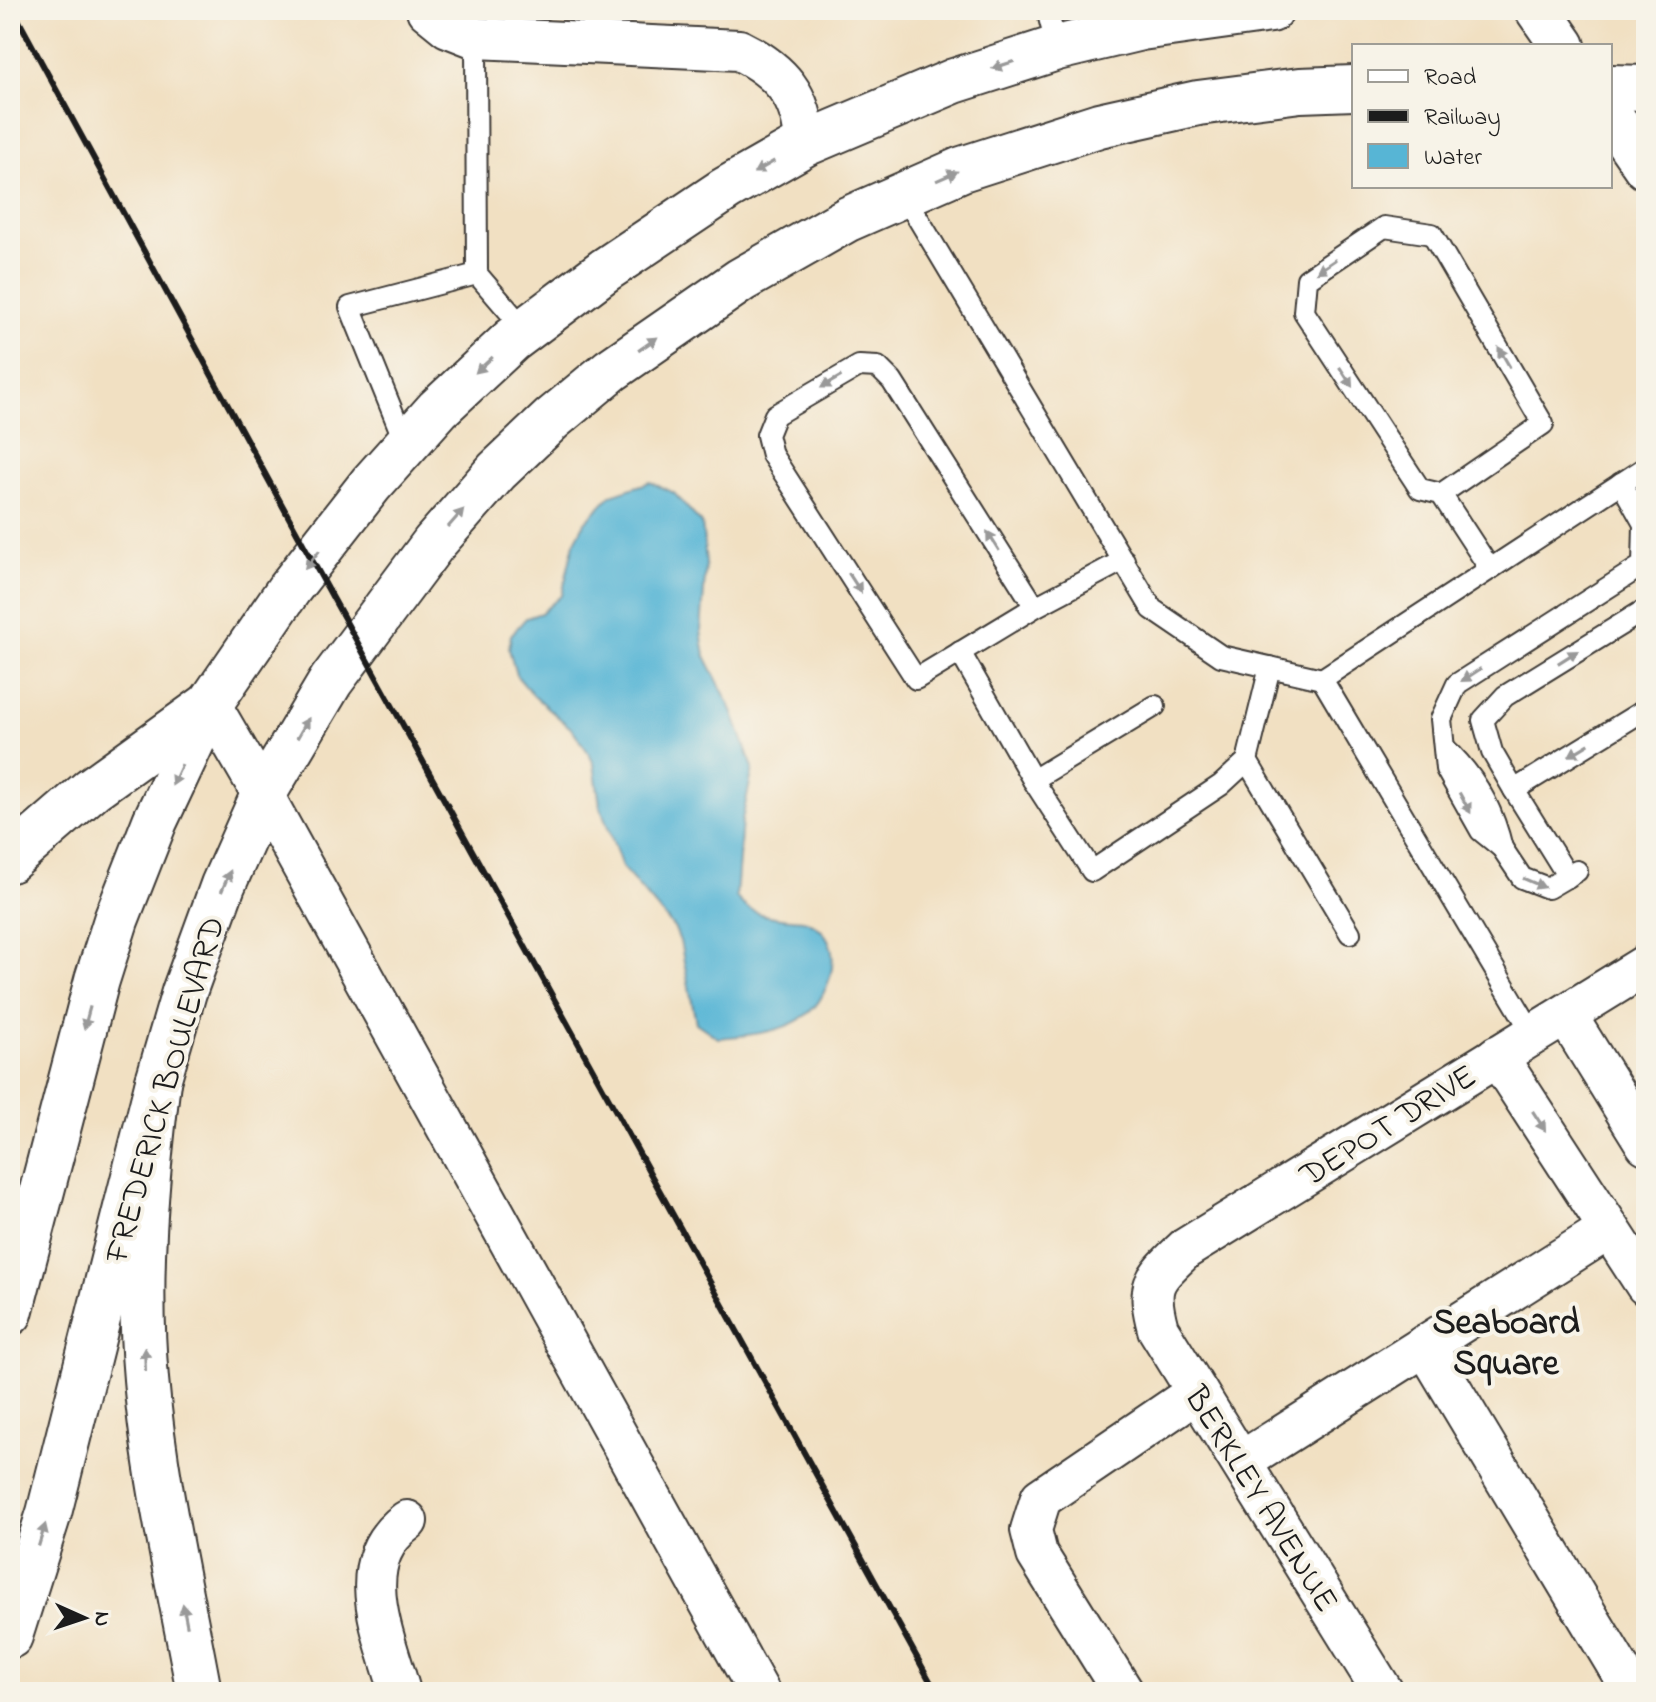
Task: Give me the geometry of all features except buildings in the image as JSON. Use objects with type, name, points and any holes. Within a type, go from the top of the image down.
[{"type":"main road","points":[[10,1313],[97,980],[116,920],[155,821],[210,704],[289,589],[371,484],[438,409],[525,330],[605,270],[702,205],[805,144],[954,81],[1052,29],[1141,28],[1271,10]]},
{"type":"main road","points":[[1538,10],[1562,44]]},
{"type":"main road","points":[[1612,87],[1646,88]]},
{"type":"main road","name":"FREDERICK BOULEVARD","points":[[10,1636],[49,1513],[158,1081],[184,992],[223,885],[263,795],[331,681],[434,543],[497,471],[552,419],[611,370],[741,280],[848,219],[962,169],[1099,125],[1198,103],[1300,90],[1352,88]]},
{"type":"main road","points":[[1612,118],[1646,167]]},
{"type":"main road","points":[[10,860],[92,789],[210,704]]},
{"type":"main road","points":[[10,830],[92,789]]},
{"type":"main road","points":[[158,1081],[144,1208],[142,1279],[145,1378],[155,1457],[199,1692]]},
{"type":"street","points":[[427,10],[448,27],[476,38],[739,50],[765,63],[785,83],[797,103],[805,144]]},
{"type":"street","points":[[210,704],[263,795],[745,1688]]},
{"type":"street","name":"DEPOT DRIVE","points":[[1151,1302],[1157,1277],[1185,1249],[1646,965]]},
{"type":"street","points":[[1550,1025],[1646,1144]]},
{"type":"street","points":[[1497,1056],[1646,1285]]},
{"type":"street","points":[[1241,1462],[1609,1229]]},
{"type":"street","name":"BERKLEY AVENUE","points":[[1151,1302],[1158,1329],[1383,1692]]},
{"type":"street","points":[[1425,1345],[1633,1692]]},
{"type":"street","points":[[1123,1692],[1037,1554],[1031,1530],[1041,1498],[1197,1392]]},
{"type":"street","points":[[400,1692],[374,1590],[375,1564],[386,1542],[407,1521]]},
{"type":"lane","points":[[476,38],[477,274],[525,330]]},
{"type":"lane","points":[[904,195],[1152,609],[1221,656],[1322,679],[1550,1025]]},
{"type":"lane","points":[[1441,494],[1543,424],[1432,234],[1384,227],[1307,279],[1304,312],[1420,489],[1441,494],[1490,569]]},
{"type":"lane","points":[[406,445],[350,307],[477,274]]},
{"type":"lane","points":[[1035,607],[892,381],[878,367],[859,366],[775,415],[767,435],[772,455],[916,679],[1035,607],[1124,560]]},
{"type":"lane","points":[[1322,679],[1646,467]]},
{"type":"lane","points":[[1621,483],[1645,524],[1643,565],[1457,684],[1441,719],[1445,748],[1467,769],[1496,823],[1502,848],[1522,878],[1548,888],[1573,874],[1514,790],[1492,752],[1483,720],[1505,696],[1646,609]]},
{"type":"lane","points":[[960,652],[1033,780],[1092,871],[1221,785],[1247,761],[1270,667]]},
{"type":"lane","points":[[1033,780],[1155,706]]},
{"type":"lane","points":[[1514,790],[1646,709]]},
{"type":"lane","points":[[1247,761],[1350,933]]},
{"type":"water","points":[[650,482],[674,493],[702,524],[706,563],[701,631],[705,656],[730,706],[753,768],[742,820],[736,897],[747,908],[760,914],[807,921],[819,928],[830,945],[830,976],[814,1008],[790,1024],[762,1033],[718,1038],[696,1023],[680,941],[675,929],[622,867],[600,805],[594,764],[588,752],[573,730],[534,696],[516,675],[509,649],[511,635],[526,618],[541,613],[562,595],[574,543],[585,522],[611,495]]},
{"type":"railway","points":[[13,10],[312,560],[936,1692]]},
{"type":"district","name":"Seaboard Square","points":[[1506,1340]]}]
